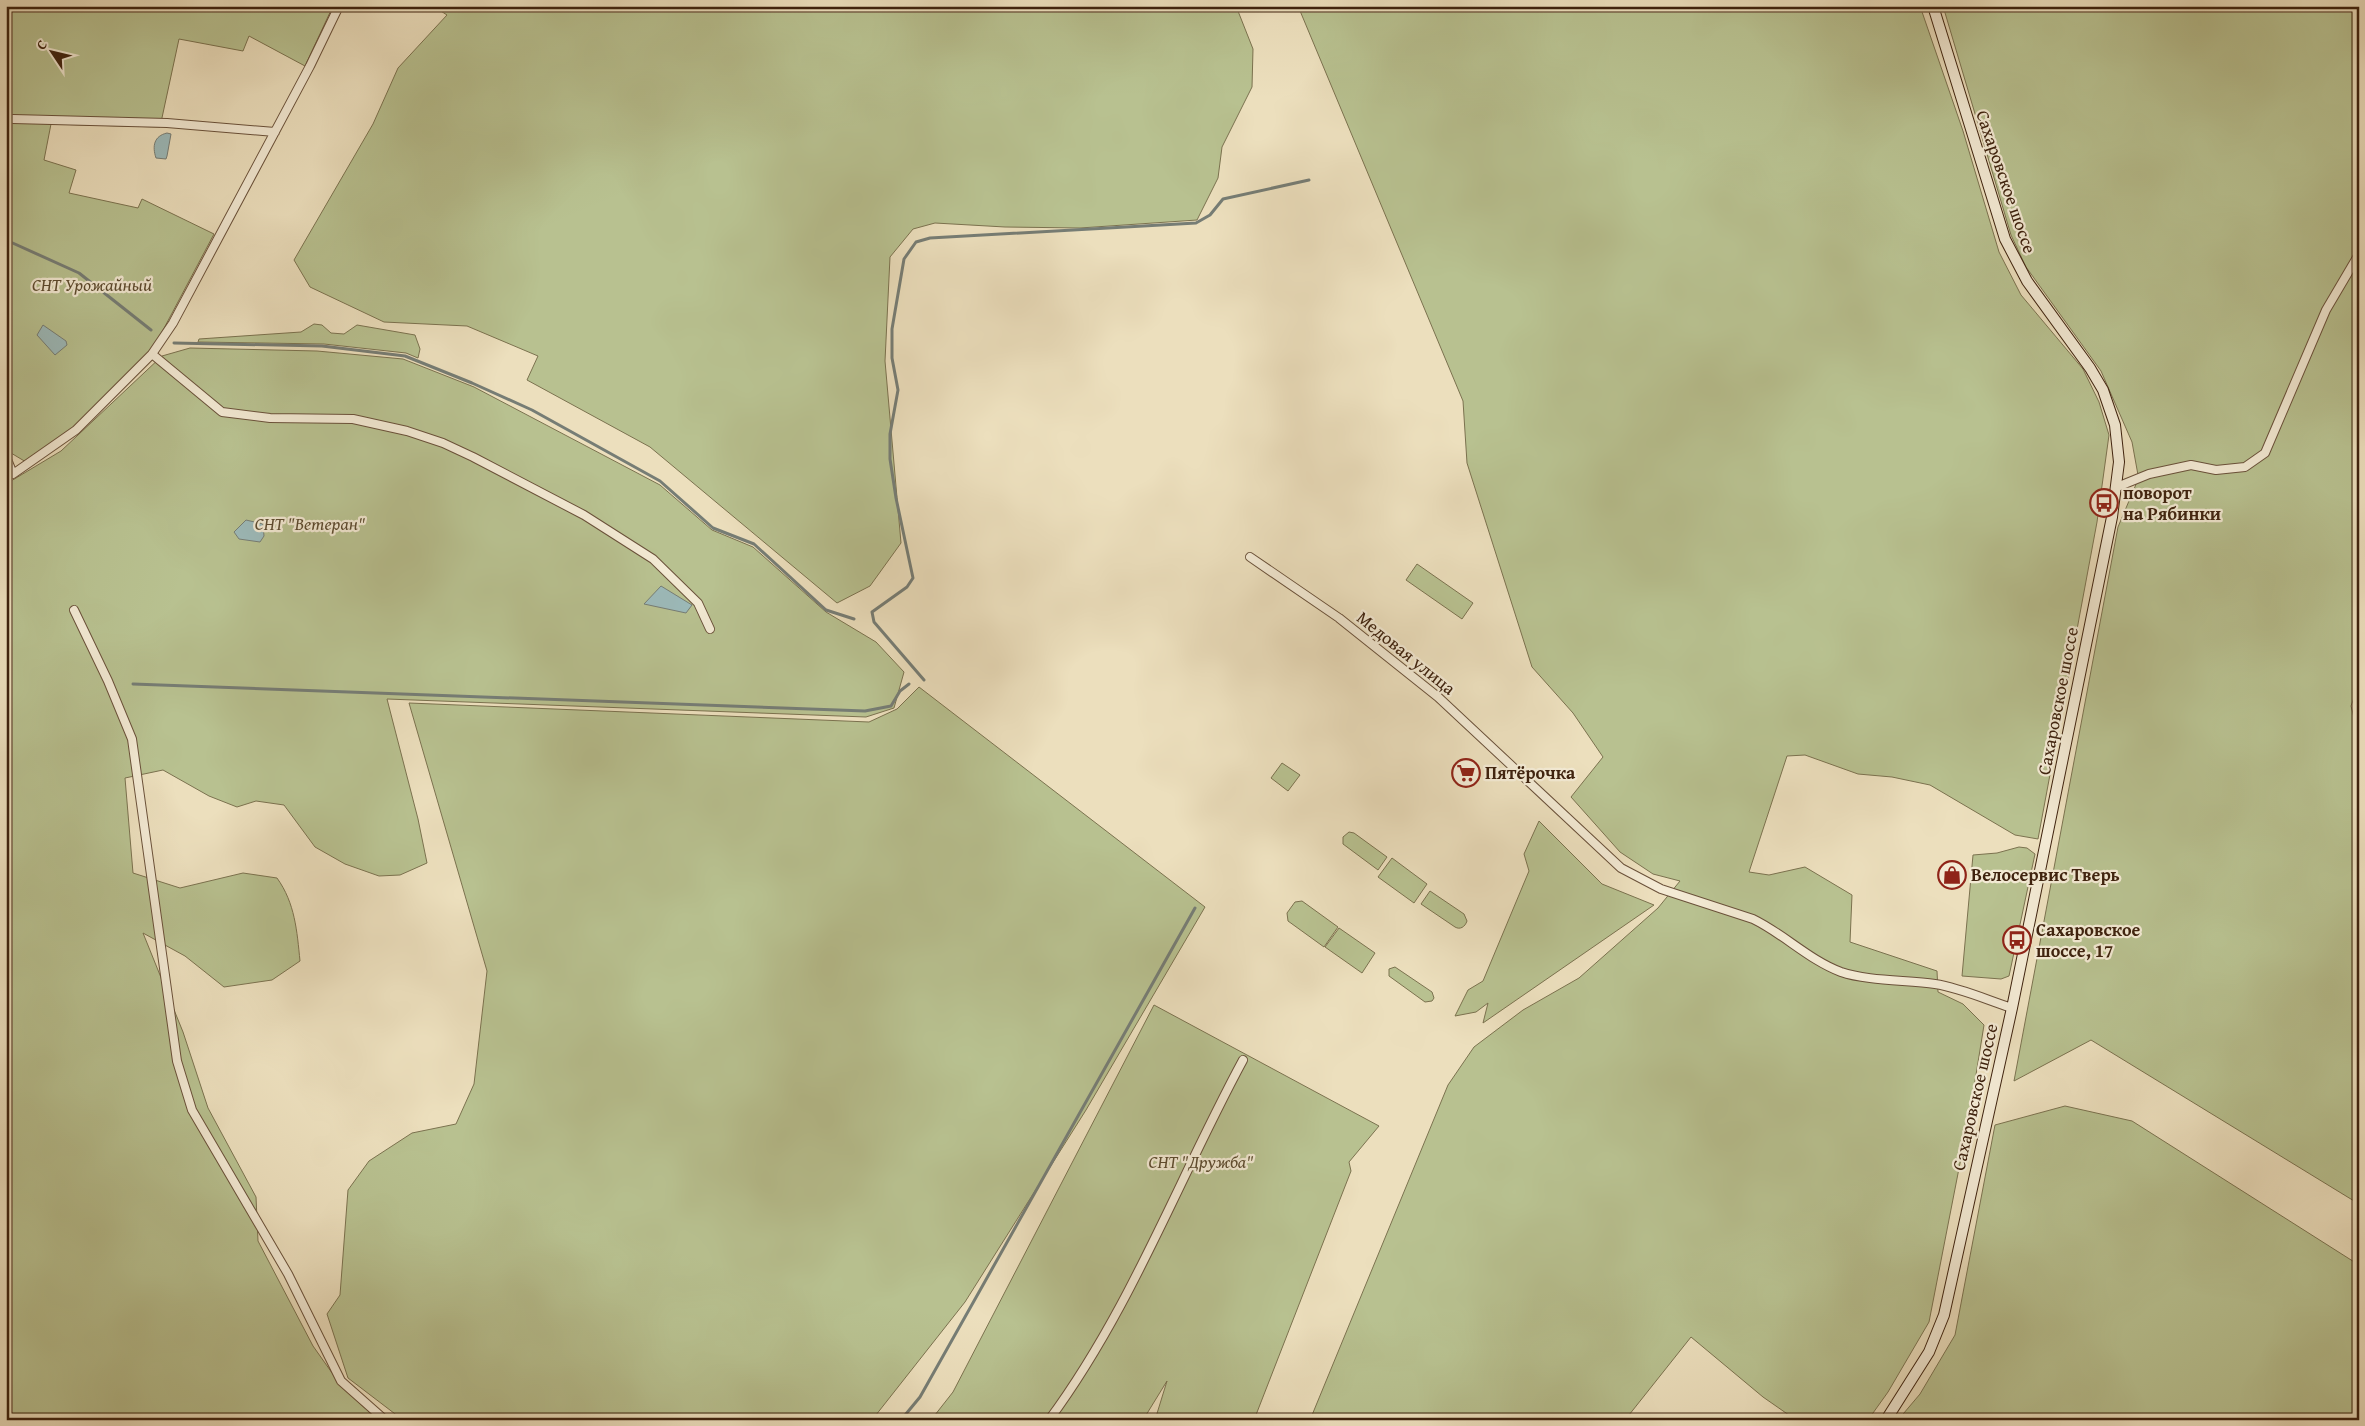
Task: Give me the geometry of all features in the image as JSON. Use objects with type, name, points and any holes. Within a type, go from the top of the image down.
[{"type":"main road","name":"Сахаровское шоссе","points":[[1886,1420],[1929,1352],[1944,1315],[2012,1008],[2117,487],[2119,462],[2118,438],[2108,401],[2090,368],[2027,281],[2010,250],[1932,6]]},
{"type":"street","points":[[6,457],[13,474],[76,430],[152,354],[173,323],[275,132],[339,6]]},
{"type":"street","points":[[13,119],[167,123],[275,132]]},
{"type":"street","points":[[2117,487],[2149,474],[2191,465],[2216,470],[2245,468],[2266,453],[2326,310],[2359,254]]},
{"type":"street","points":[[152,354],[222,412],[270,418],[353,420],[407,431],[443,443],[474,457],[584,515],[653,560],[698,604],[710,629]]},
{"type":"street","name":"Медовая улица","points":[[1250,557],[1339,618],[1404,668],[1438,697],[1620,868],[1646,883],[1676,895],[1753,919],[1767,926],[1804,952],[1841,972],[1856,976],[1938,984],[2012,1008]]},
{"type":"street","points":[[74,610],[108,681],[132,740],[177,1061],[192,1110],[288,1274],[341,1381],[386,1420]]},
{"type":"street","points":[[1049,1420],[1067,1395],[1131,1287],[1209,1126],[1244,1060]]},
{"type":"green space","name":"СНТ Урожайный","points":[[6,6],[333,6],[305,66],[249,36],[243,51],[179,39],[160,127],[51,124],[44,160],[76,170],[69,193],[138,208],[142,199],[214,234],[153,349],[74,428],[26,462],[11,453],[6,439]]},
{"type":"green space","points":[[433,6],[1236,6],[1253,49],[1252,87],[1222,147],[1218,178],[1197,220],[1080,228],[1005,227],[935,223],[913,229],[890,257],[885,361],[901,543],[870,586],[837,603],[650,447],[527,380],[538,356],[467,326],[384,322],[310,287],[294,260],[373,124],[398,68],[447,15]]},
{"type":"green space","points":[[1298,6],[1920,6],[1963,131],[1999,252],[2021,295],[2083,369],[2099,402],[2109,435],[2097,522],[2038,839],[2015,835],[1930,785],[1892,777],[1858,774],[1805,755],[1787,756],[1749,872],[1769,875],[1805,867],[1852,895],[1850,942],[1937,971],[1938,992],[1963,1004],[1984,1025],[1970,1112],[1929,1322],[1888,1392],[1868,1420],[1796,1420],[1763,1397],[1691,1337],[1625,1420],[1310,1420],[1448,1085],[1474,1047],[1523,1010],[1579,978],[1658,908],[1680,881],[1653,874],[1620,852],[1571,797],[1603,757],[1573,713],[1532,667],[1467,463],[1463,401]]},
{"type":"green space","points":[[1943,6],[2359,6],[2359,684],[2351,706],[2359,737],[2359,1204],[2091,1040],[2014,1081],[2118,527],[2137,482],[2156,475],[2176,471],[2217,467],[2191,462],[2138,475],[2132,442],[2101,371],[2026,267],[2011,235]]},
{"type":"green space","points":[[314,324],[322,325],[331,333],[344,334],[357,325],[415,335],[420,349],[418,358],[406,353],[324,344],[198,342],[199,339],[301,332]]},
{"type":"green space","name":"СНТ \"Ветеран\"","points":[[190,348],[317,351],[403,359],[474,387],[660,485],[712,530],[753,547],[826,612],[876,642],[904,672],[894,708],[866,717],[387,699],[418,819],[427,863],[400,875],[379,876],[345,864],[315,847],[284,805],[256,801],[237,807],[209,796],[163,770],[125,778],[133,873],[180,888],[243,873],[277,878],[288,897],[296,928],[300,961],[272,980],[224,987],[185,956],[143,933],[183,1032],[208,1108],[256,1197],[258,1241],[313,1346],[342,1387],[378,1420],[6,1420],[6,484],[61,451],[162,356]]},
{"type":"green space","points":[[1417,564],[1473,603],[1462,619],[1406,580]]},
{"type":"green space","points":[[919,687],[1205,907],[1086,1110],[965,1302],[872,1420],[403,1420],[348,1378],[327,1314],[340,1295],[348,1190],[369,1161],[412,1133],[456,1124],[474,1084],[487,971],[409,703],[869,722],[897,709]]},
{"type":"green space","points":[[1282,763],[1300,775],[1288,791],[1271,778]]},
{"type":"green space","points":[[1539,821],[1602,884],[1654,905],[1483,1023],[1488,1003],[1476,1012],[1455,1016],[1468,990],[1483,981],[1529,871],[1524,854]]},
{"type":"green space","points":[[1349,832],[1354,833],[1387,857],[1378,870],[1343,844],[1343,837]]},
{"type":"green space","points":[[2019,847],[2027,848],[2035,854],[2009,976],[2001,979],[1962,976],[1973,855],[1997,853]]},
{"type":"green space","points":[[1392,858],[1427,884],[1414,903],[1378,877]]},
{"type":"green space","points":[[1430,891],[1464,914],[1467,921],[1464,926],[1460,928],[1455,927],[1421,904]]},
{"type":"green space","points":[[1302,901],[1338,927],[1324,947],[1288,921],[1287,913],[1295,902]]},
{"type":"green space","points":[[1339,928],[1375,953],[1362,973],[1325,947]]},
{"type":"green space","points":[[1395,967],[1432,992],[1434,998],[1432,1001],[1425,1002],[1389,976],[1389,969]]},
{"type":"green space","name":"СНТ \"Дружба\"","points":[[1154,1005],[1379,1126],[1349,1162],[1351,1171],[1254,1420],[1155,1420],[1167,1381],[1143,1420],[931,1420],[953,1392]]},
{"type":"green space","points":[[2065,1106],[2132,1121],[2359,1265],[2359,1420],[1898,1420],[1920,1394],[1955,1335],[1995,1125]]},
{"type":"water","points":[[167,133],[171,134],[166,159],[156,158],[155,142],[159,136]]},
{"type":"water","points":[[43,325],[66,341],[67,345],[55,355],[37,335]]},
{"type":"water","points":[[246,520],[263,524],[264,536],[260,542],[239,539],[234,532]]},
{"type":"water","points":[[661,586],[692,605],[686,613],[644,604]]},
{"type":"waterway","points":[[924,680],[874,622],[872,612],[907,587],[913,578],[896,498],[890,459],[890,434],[898,390],[892,358],[892,329],[904,259],[916,242],[930,238],[1196,223],[1210,215],[1223,199],[1309,180]]},
{"type":"waterway","points":[[6,240],[79,273],[151,330]]},
{"type":"waterway","points":[[174,343],[322,346],[405,356],[472,383],[532,410],[660,481],[713,528],[754,544],[826,610],[854,619]]},
{"type":"waterway","points":[[133,684],[865,711],[891,706],[900,691],[909,684]]},
{"type":"waterway","points":[[901,1420],[920,1397],[1195,908]]},
{"type":"place","name":"поворот на Рябинки","points":[[2104,503]]},
{"type":"place","name":"Пятёрочка","points":[[1466,773]]},
{"type":"place","name":"Велосервис Тверь","points":[[1952,875]]},
{"type":"place","name":"Сахаровское шоссе, 17","points":[[2017,940]]}]
